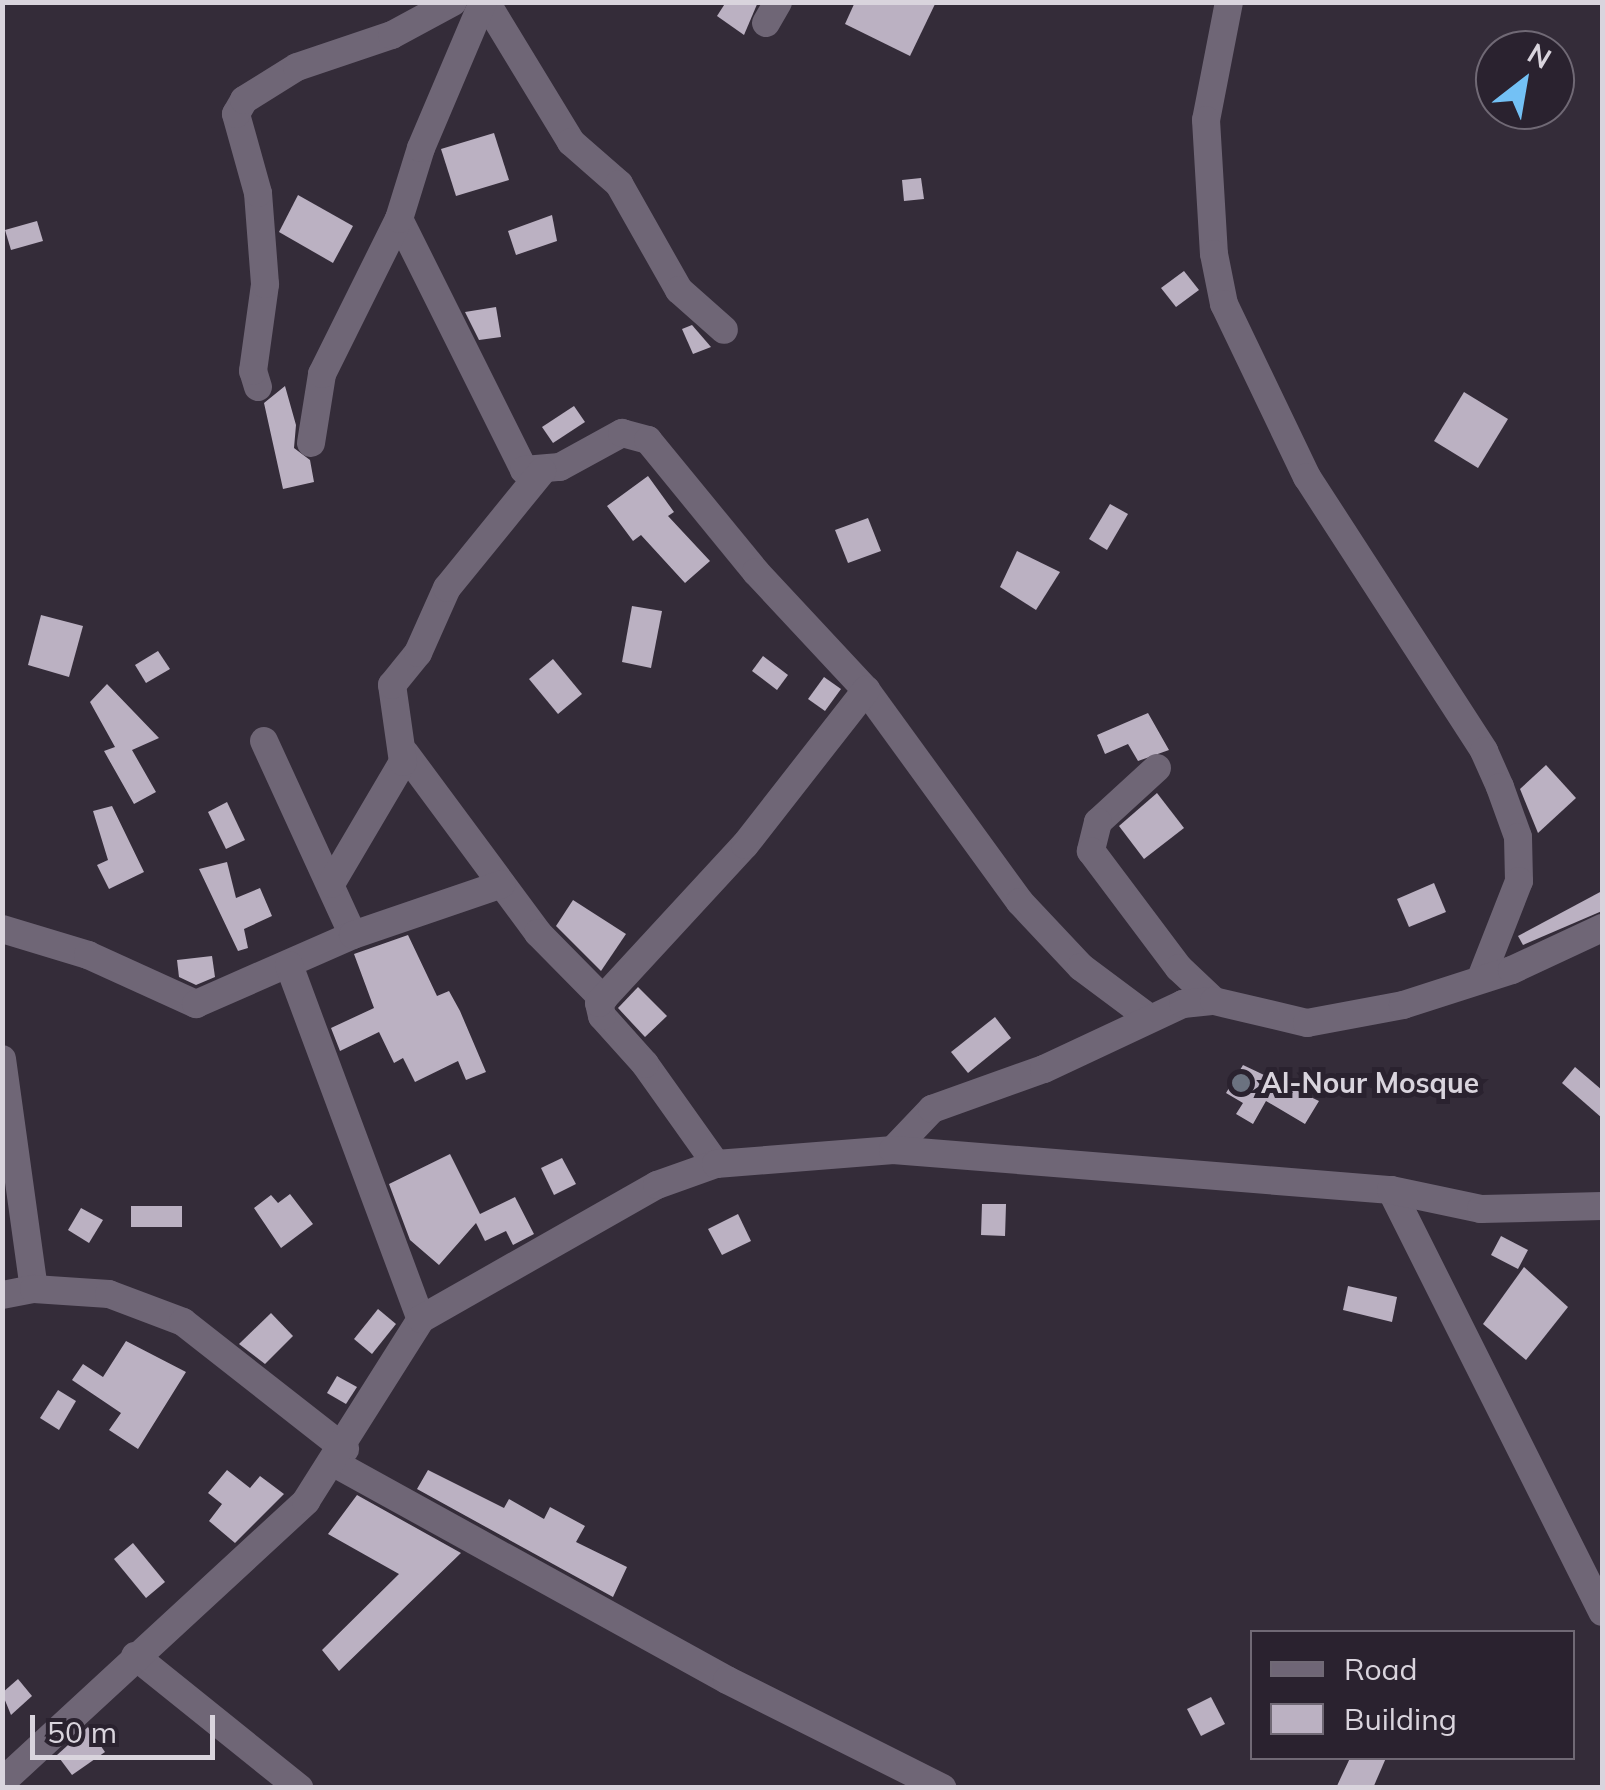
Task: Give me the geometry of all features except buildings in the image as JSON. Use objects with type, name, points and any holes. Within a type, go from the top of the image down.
[{"type":"street","points":[[258,386],[253,371],[265,284],[258,193],[236,114],[244,100],[297,67],[392,35],[453,2]]},
{"type":"street","points":[[310,443],[322,374],[399,219],[421,148],[485,2]]},
{"type":"street","points":[[485,2],[571,142],[619,184],[679,290],[724,330]]},
{"type":"street","points":[[1229,2],[1206,120],[1214,254],[1224,304],[1307,477],[1484,751],[1500,787],[1518,837],[1519,881],[1481,978]]},
{"type":"street","points":[[399,219],[514,459],[524,470],[542,471],[585,458],[622,433],[648,440],[756,572],[866,690],[1020,902],[1081,967],[1148,1018]]},
{"type":"street","points":[[542,471],[447,588],[418,653],[392,685],[405,753],[561,960],[603,998]]},
{"type":"street","points":[[716,1164],[645,1064],[602,1016],[603,998],[745,845],[866,690]]},
{"type":"street","points":[[264,741],[353,935]]},
{"type":"street","points":[[330,884],[405,753]]},
{"type":"street","points":[[1157,768],[1098,822],[1090,851],[1148,931],[1214,1001]]},
{"type":"street","points":[[2,929],[88,954],[188,1004],[353,935],[502,884]]},
{"type":"street","points":[[893,1150],[932,1109],[1044,1068],[1148,1018],[1214,1001],[1307,1023],[1404,1005],[1602,928]]},
{"type":"street","points":[[289,965],[422,1320]]},
{"type":"street","points":[[2,1059],[34,1290]]},
{"type":"street","points":[[2,1782],[306,1501],[340,1456],[422,1320],[496,1271],[656,1184],[716,1164],[893,1150],[1391,1190],[1482,1209],[1602,1206]]},
{"type":"street","points":[[1391,1190],[1602,1612]]},
{"type":"street","points":[[2,1296],[34,1290],[109,1294],[182,1322],[340,1456],[726,1680],[944,1788]]},
{"type":"street","points":[[136,1656],[299,1788]]},
{"type":"place","name":"Al-Nour Mosque","points":[[1241,1083]]}]
